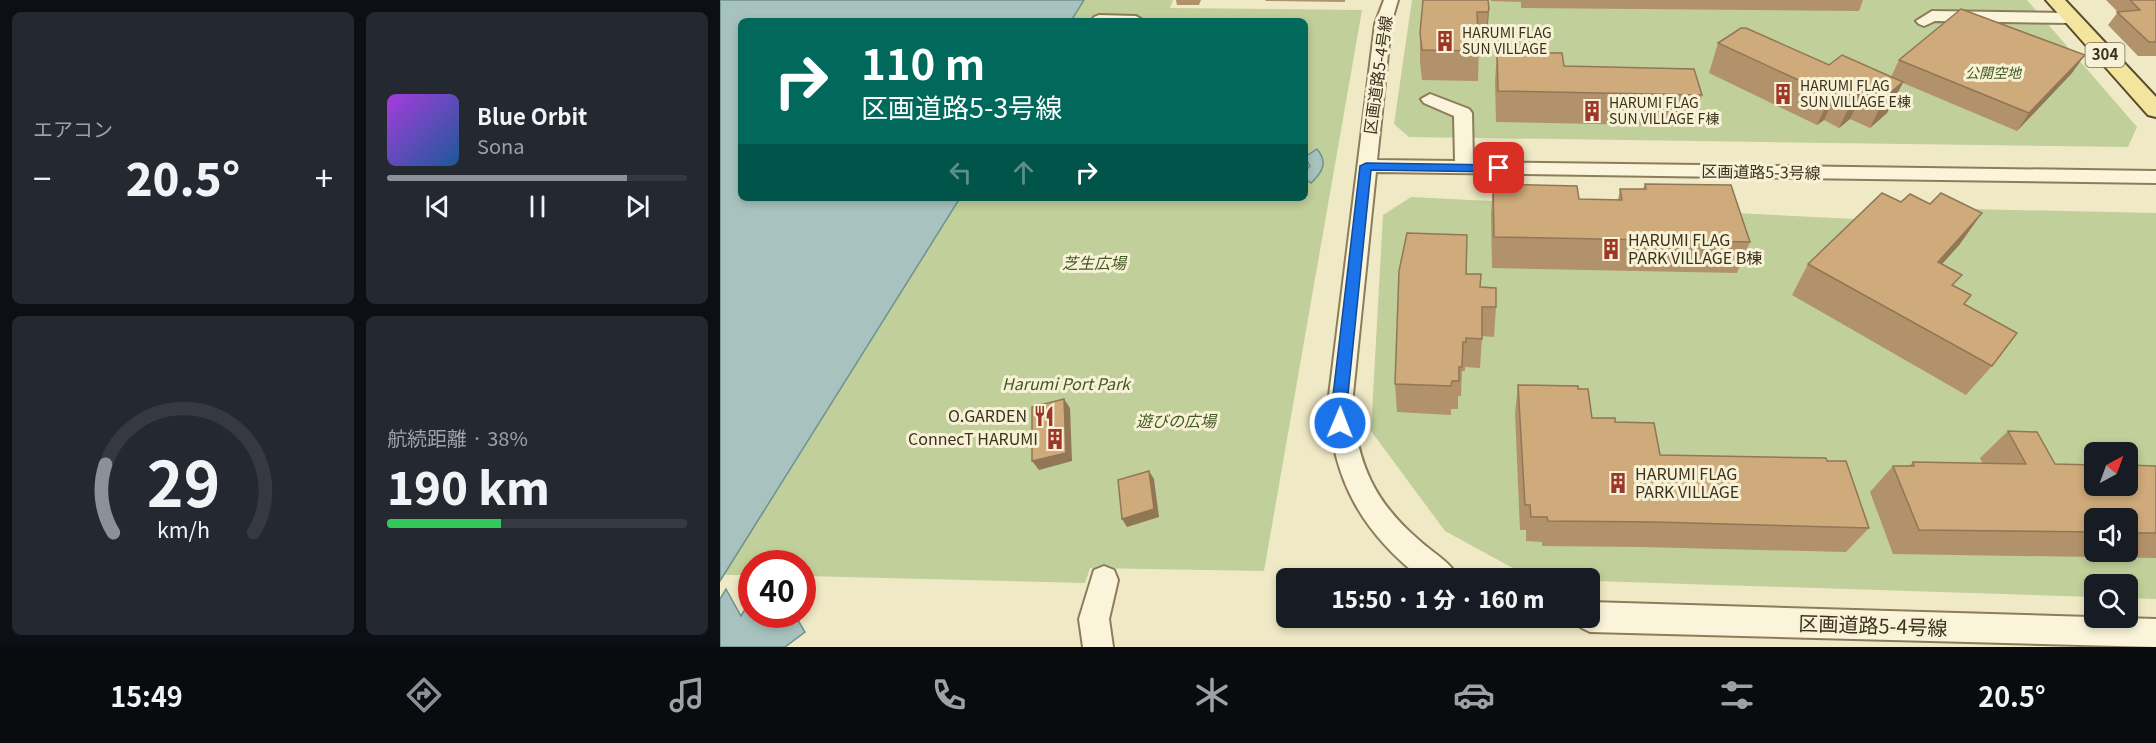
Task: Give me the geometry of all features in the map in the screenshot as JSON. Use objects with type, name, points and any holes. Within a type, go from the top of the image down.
[{"type":"main road","name":"304","points":[[2055,0],[2156,110]]},
{"type":"street","name":"区画道路5-4号線","points":[[1391,0],[1383,24],[1340,404],[1343,445],[1359,490],[1374,515],[1397,540],[1431,568]]},
{"type":"street","points":[[1924,21],[1932,16],[2071,18]]},
{"type":"street","points":[[1430,99],[1463,113],[1464,168]]},
{"type":"street","name":"区画道路5-3号線","points":[[1366,166],[2156,177]]},
{"type":"street","points":[[1098,647],[1094,619],[1104,580]]},
{"type":"street","name":"区画道路5-4号線","points":[[1600,617],[2118,640],[2156,634]]},
{"type":"green space","name":"Harumi Port Park","points":[[1084,0],[1173,0],[1170,8],[1362,10],[1264,571],[1090,568],[1085,583],[816,576],[816,550],[740,550],[958,201],[1308,201],[1308,18],[1073,18]]},
{"type":"green space","name":"公開空地","points":[[1412,0],[2027,0],[2137,127],[2128,147],[1409,137],[1394,124]]},
{"type":"green space","points":[[1411,197],[1957,224],[1970,209],[2156,213],[2156,599],[2138,598],[2138,574],[2084,574],[2084,597],[1600,581],[1600,568],[1513,568],[1445,531],[1371,431],[1383,215]]},
{"type":"green space","name":"Harumi Port Park","points":[[738,553],[738,575],[724,575]]},
{"type":"water","points":[[720,0],[1084,0],[1073,18],[738,18],[738,201],[958,201],[720,581]]},
{"type":"water","points":[[1317,149],[1323,163],[1319,175],[1311,183],[1308,181],[1310,166],[1308,155]]},
{"type":"water","points":[[726,589],[738,611],[738,628],[803,628],[805,632],[785,647],[720,647],[720,599]]},
{"type":"building","points":[[1423,0],[1488,0],[1488,12],[1477,12],[1479,51],[1422,50],[1420,33]]},
{"type":"building","points":[[2130,0],[2156,0],[2156,42],[2149,42],[2117,12],[2140,10]]},
{"type":"building","points":[[1961,9],[2085,55],[2029,113],[1899,60]]},
{"type":"building","points":[[1741,28],[1746,28],[1829,65],[1842,55],[1903,82],[1885,97],[1865,88],[1854,97],[1838,90],[1831,95],[1718,43]]},
{"type":"building","points":[[1497,52],[1562,53],[1564,66],[1694,69],[1702,95],[1498,91]]},
{"type":"building","points":[[1493,184],[1577,186],[1579,199],[1622,200],[1620,189],[1646,189],[1645,184],[1731,185],[1750,242],[1494,237]]},
{"type":"building","points":[[1882,193],[1901,202],[1910,194],[1930,204],[1941,193],[1982,213],[1938,262],[1962,275],[1952,285],[1971,295],[1964,304],[2017,333],[1992,366],[1808,264]]},
{"type":"building","points":[[1407,233],[1467,235],[1466,274],[1481,274],[1480,287],[1496,288],[1496,307],[1482,307],[1482,339],[1466,338],[1466,342],[1463,342],[1459,381],[1452,381],[1451,386],[1395,384],[1399,271]]},
{"type":"building","points":[[1518,385],[1578,386],[1578,389],[1588,389],[1592,418],[1615,418],[1615,422],[1654,423],[1660,455],[1826,458],[1827,461],[1846,461],[1869,528],[1548,521],[1547,517],[1531,517],[1530,505],[1525,505]]},
{"type":"building","name":"ConnecT HARUMI","points":[[1064,399],[1066,453],[1032,461],[1032,407]]},
{"type":"building","points":[[2008,431],[2037,432],[2055,464],[2084,465],[2084,496],[2138,496],[2138,465],[2156,466],[2156,533],[2138,533],[2138,508],[2084,508],[2084,532],[1919,530],[1893,466],[1914,466],[1913,462],[2026,464]]},
{"type":"building","points":[[1149,471],[1154,509],[1122,519],[1118,480]]},
{"type":"place","name":"HARUMI FLAG SUN VILLAGE","points":[[1445,41]]},
{"type":"place","name":"HARUMI FLAG SUN VILLAGE E棟","points":[[1783,94]]},
{"type":"place","name":"HARUMI FLAG SUN VILLAGE F棟","points":[[1592,111]]},
{"type":"place","name":"HARUMI FLAG PARK VILLAGE B棟","points":[[1611,249]]},
{"type":"place","name":"O.GARDEN","points":[[1044,416]]},
{"type":"place","name":"ConnecT HARUMI","points":[[1055,439]]},
{"type":"place","name":"HARUMI FLAG PARK VILLAGE","points":[[1618,483]]},
{"type":"route","points":[[1340,423],[1340,404],[1366,166],[1499,168]]},
{"type":"park label","name":"芝生広場","points":[[1094,263]]},
{"type":"park label","name":"遊びの広場","points":[[1176,421]]}]
